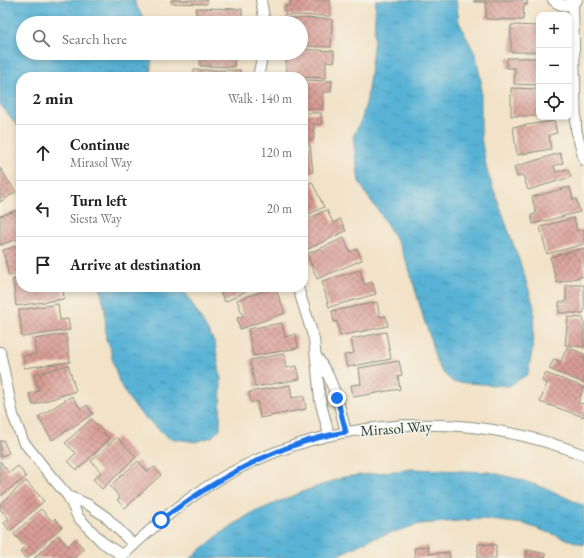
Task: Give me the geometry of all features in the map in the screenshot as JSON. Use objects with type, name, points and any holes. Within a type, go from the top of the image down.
[{"type":"street","points":[[261,0],[264,16]]},
{"type":"street","points":[[553,0],[563,6],[575,2],[576,129],[584,160]]},
{"type":"street","points":[[259,72],[262,60]]},
{"type":"street","points":[[299,292],[314,339],[320,400],[329,436]]},
{"type":"street","points":[[0,352],[13,415],[23,441],[68,496],[78,517],[102,542],[121,557]]},
{"type":"street","points":[[315,354],[328,375],[337,398],[346,432]]},
{"type":"street","name":"Mirasol Way","points":[[121,557],[161,520],[190,498],[214,483],[279,451],[346,432],[377,427],[413,424],[456,425],[506,432],[534,438],[583,452]]},
{"type":"street","points":[[68,496],[89,505],[106,517],[134,545]]},
{"type":"water","points":[[0,0],[135,0],[135,4],[143,16],[16,16],[16,60],[151,60],[150,72],[16,72],[16,124],[0,104]]},
{"type":"water","points":[[376,0],[456,0],[459,22],[476,56],[481,81],[481,138],[487,171],[524,274],[534,307],[533,346],[528,374],[509,386],[453,382],[442,372],[436,359],[408,265],[397,241],[359,181],[353,137],[362,118],[367,99],[374,39]]},
{"type":"water","points":[[101,292],[185,292],[215,343],[221,379],[220,429],[212,437],[195,442],[169,438],[142,415],[129,399],[119,382],[110,346],[106,341],[105,308]]},
{"type":"water","points":[[412,469],[489,472],[518,479],[548,489],[584,506],[584,545],[524,524],[482,519],[420,524],[371,539],[332,558],[191,558],[221,533],[250,514],[297,494],[344,477]]},
{"type":"building","points":[[171,0],[207,0],[207,4],[171,3]]},
{"type":"building","points":[[291,0],[330,0],[330,16],[285,15],[285,6],[290,6]]},
{"type":"building","points":[[474,0],[527,0],[527,5],[524,5],[523,20],[486,19],[486,2],[474,2]]},
{"type":"building","points":[[196,8],[242,9],[242,16],[196,16]]},
{"type":"building","points":[[308,18],[332,19],[331,47],[308,46]]},
{"type":"building","points":[[511,25],[536,26],[536,52],[511,52]]},
{"type":"building","points":[[308,49],[334,51],[334,62],[326,61],[326,78],[308,77],[308,72],[286,72],[286,60],[308,60]]},
{"type":"building","points":[[507,58],[536,58],[536,85],[514,84],[515,68],[507,68]]},
{"type":"building","points":[[200,60],[234,60],[234,67],[200,66]]},
{"type":"building","points":[[194,70],[240,70],[240,72],[194,72]]},
{"type":"building","points":[[308,80],[332,81],[331,92],[323,92],[323,109],[308,108]]},
{"type":"building","points":[[511,88],[536,89],[536,116],[511,116]]},
{"type":"building","points":[[308,113],[321,113],[322,124],[314,124],[314,139],[308,140]]},
{"type":"building","points":[[554,121],[557,133],[549,135],[551,149],[517,155],[513,127]]},
{"type":"building","points":[[308,145],[310,145],[313,172],[308,172]]},
{"type":"building","points":[[560,153],[563,163],[554,166],[556,172],[568,169],[571,177],[528,190],[523,175],[517,177],[514,167]]},
{"type":"building","points":[[0,168],[16,192],[0,202]]},
{"type":"building","points":[[312,182],[324,207],[308,215],[308,184]]},
{"type":"building","points":[[570,187],[573,200],[576,199],[580,212],[533,224],[531,215],[536,214],[532,197]]},
{"type":"building","points":[[327,210],[333,223],[340,219],[346,231],[308,249],[308,219]]},
{"type":"building","points":[[16,211],[16,240],[0,245],[0,216]]},
{"type":"building","points":[[574,218],[577,231],[584,229],[584,244],[547,254],[540,227]]},
{"type":"building","points":[[344,238],[350,252],[357,249],[362,260],[317,279],[308,254]]},
{"type":"building","points":[[16,246],[16,274],[9,276],[3,250]]},
{"type":"building","points":[[584,248],[584,276],[557,283],[550,257]]},
{"type":"building","points":[[360,270],[364,285],[372,282],[376,294],[329,307],[322,281]]},
{"type":"building","points":[[13,279],[16,279],[16,292],[63,292],[64,299],[16,306]]},
{"type":"building","points":[[566,285],[584,285],[584,313],[559,313],[559,302],[566,302]]},
{"type":"building","points":[[220,292],[244,292],[225,302]]},
{"type":"building","points":[[260,292],[277,292],[285,313],[240,329],[237,318],[243,316],[237,300]]},
{"type":"building","points":[[377,302],[380,317],[386,316],[388,326],[340,336],[337,321],[334,322],[332,311]]},
{"type":"building","points":[[58,304],[60,320],[68,319],[70,330],[22,337],[19,310]]},
{"type":"building","points":[[568,317],[584,318],[584,347],[565,345]]},
{"type":"building","points":[[282,323],[285,337],[296,334],[298,348],[253,356],[248,329]]},
{"type":"building","points":[[386,332],[391,359],[347,367],[344,355],[354,353],[351,339]]},
{"type":"building","points":[[66,334],[70,362],[24,368],[23,356],[36,354],[34,339]]},
{"type":"building","points":[[567,347],[584,354],[584,383],[549,369],[554,359],[561,362]]},
{"type":"building","points":[[284,354],[286,368],[297,366],[300,379],[255,387],[250,360]]},
{"type":"building","points":[[399,361],[402,375],[398,376],[400,389],[353,397],[351,385],[361,384],[359,368]]},
{"type":"building","points":[[68,365],[76,391],[33,405],[29,394],[39,391],[34,375]]},
{"type":"building","points":[[545,373],[584,387],[578,403],[584,404],[584,417],[540,402],[547,383],[542,381]]},
{"type":"building","points":[[290,385],[292,398],[304,396],[306,409],[260,418],[257,401],[251,403],[249,392]]},
{"type":"building","points":[[72,396],[81,409],[87,405],[93,414],[52,440],[38,417]]},
{"type":"building","points":[[91,419],[110,439],[77,470],[68,461],[76,453],[65,443]]},
{"type":"building","points":[[117,437],[136,457],[102,489],[93,479],[101,472],[91,461]]},
{"type":"building","points":[[3,440],[9,453],[0,457],[0,441]]},
{"type":"building","points":[[0,461],[9,473],[18,466],[26,477],[0,496]]},
{"type":"building","points":[[138,461],[148,472],[154,467],[161,475],[125,508],[117,500],[120,498],[110,486]]},
{"type":"building","points":[[26,481],[44,501],[10,531],[4,523],[9,519],[0,509],[0,504]]},
{"type":"building","points":[[41,509],[52,521],[55,518],[62,527],[28,558],[25,558],[20,552],[25,547],[14,534]]},
{"type":"building","points":[[58,535],[68,546],[75,539],[84,549],[74,558],[34,558]]},
{"type":"building","points":[[478,544],[496,545],[496,558],[478,558]]},
{"type":"building","points":[[428,546],[429,554],[449,552],[450,558],[415,558],[414,548]]},
{"type":"building","points":[[528,550],[546,554],[545,558],[526,558]]},
{"type":"route","points":[[161,520],[190,498],[246,466],[279,451],[313,440],[346,432],[337,398]]}]
